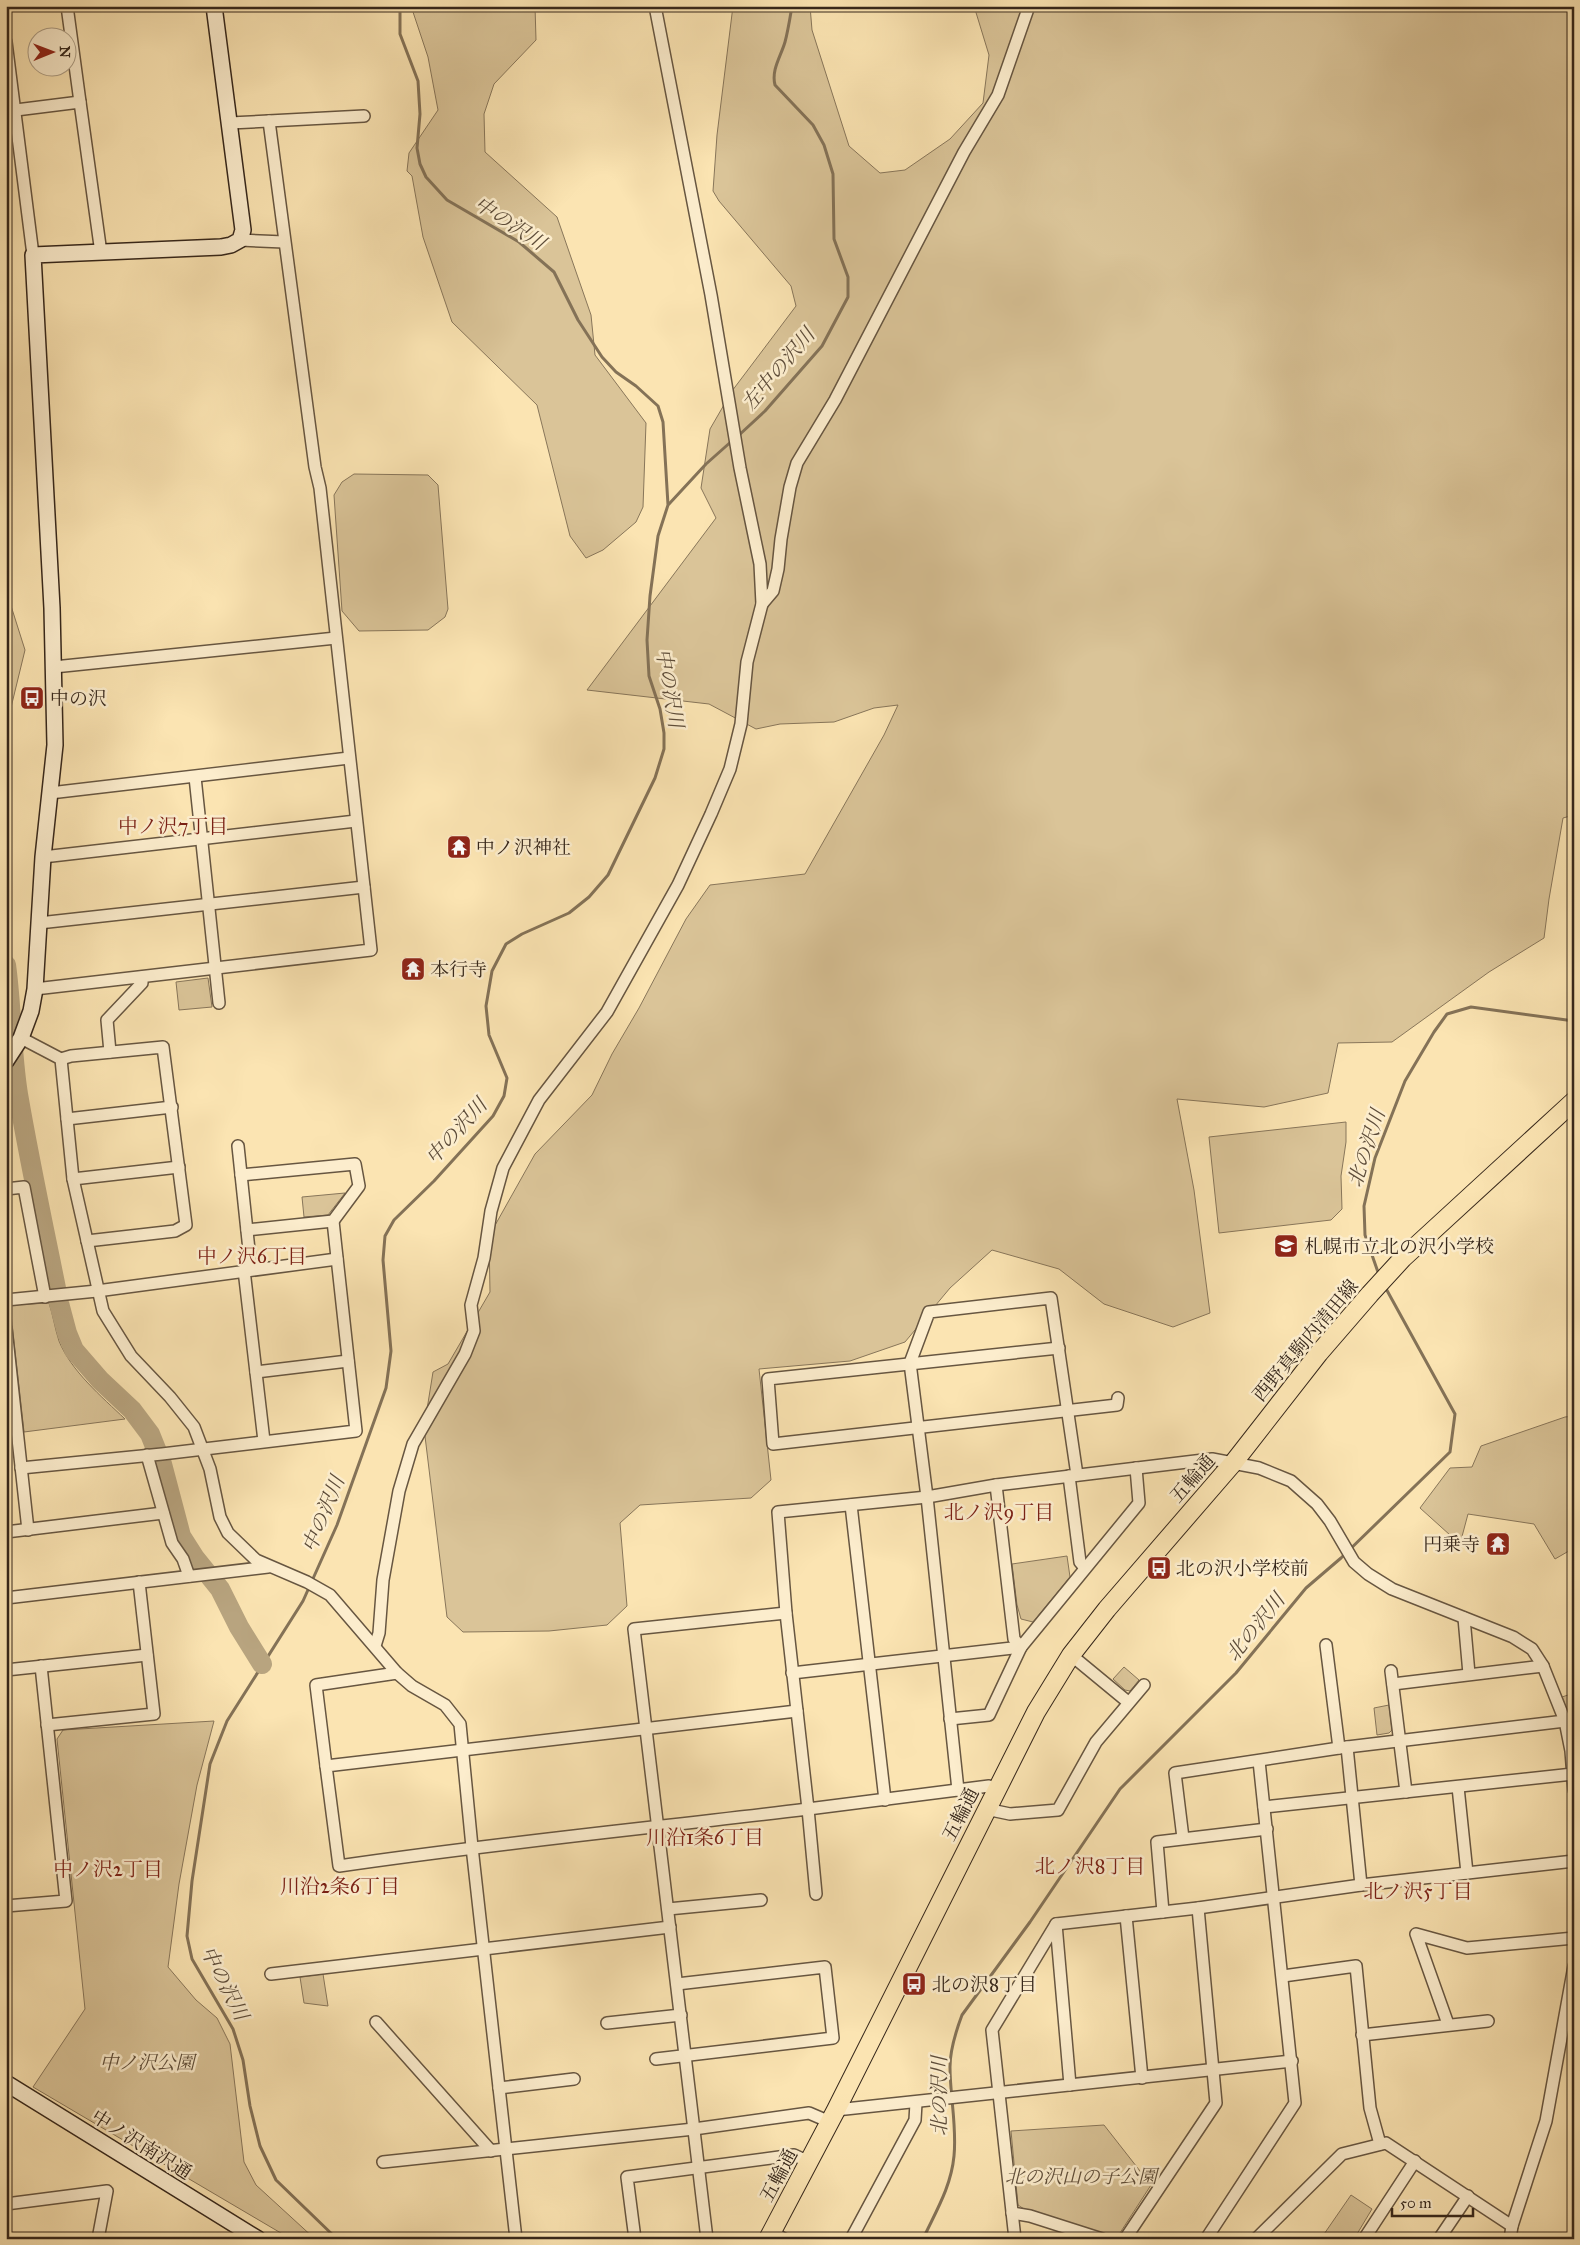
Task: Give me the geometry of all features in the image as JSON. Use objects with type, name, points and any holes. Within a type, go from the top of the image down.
[{"type":"main road","name":"西野真駒内清田線","points":[[1246,1445],[1319,1352],[1388,1275],[1574,1101]]},
{"type":"main road","name":"五輪通","points":[[775,2237],[809,2162],[1036,1712],[1071,1655],[1107,1609],[1234,1462],[1246,1445]]},
{"type":"street","points":[[67,6],[101,253]]},
{"type":"street","points":[[214,6],[243,230],[240,240]]},
{"type":"street","points":[[375,1646],[379,1633],[382,1580],[399,1491],[413,1444],[465,1354],[474,1331],[471,1305],[484,1258],[491,1210],[503,1168],[538,1100],[608,1012],[678,885],[730,769],[742,724],[746,662],[762,604],[760,564],[740,468],[711,295],[655,6]]},
{"type":"street","points":[[762,604],[773,591],[785,513],[797,462],[835,400],[964,152],[998,95],[1029,6]]},
{"type":"street","points":[[6,42],[33,254],[54,667],[55,745],[43,856],[35,989],[31,1011],[21,1038],[6,1062]]},
{"type":"street","points":[[16,110],[80,102]]},
{"type":"street","points":[[230,123],[364,116]]},
{"type":"street","points":[[35,989],[371,950],[320,488],[315,467],[269,121]]},
{"type":"street","points":[[33,254],[101,253],[221,247],[231,245],[240,240],[284,242]]},
{"type":"street","points":[[54,667],[336,638]]},
{"type":"street","points":[[50,793],[349,758]]},
{"type":"street","points":[[195,777],[219,1003]]},
{"type":"street","points":[[43,856],[356,821]]},
{"type":"street","points":[[39,923],[364,887]]},
{"type":"street","points":[[110,1052],[108,1020],[142,983],[142,977]]},
{"type":"street","points":[[21,1038],[61,1059],[163,1047],[186,1225],[175,1231],[86,1241]]},
{"type":"street","points":[[61,1059],[73,1179],[103,1311],[131,1356],[170,1397],[194,1428],[210,1469],[220,1517],[228,1533],[256,1560],[268,1567],[307,1582],[330,1595],[398,1673],[412,1686],[445,1705],[460,1724],[516,2239]]},
{"type":"street","points":[[67,1119],[172,1107]]},
{"type":"street","points":[[238,1146],[247,1230],[247,1270],[264,1441]]},
{"type":"street","points":[[21,1468],[356,1431],[333,1221],[359,1186],[355,1164],[242,1174]]},
{"type":"street","points":[[73,1179],[179,1167]]},
{"type":"street","points":[[6,1188],[24,1187],[47,1297]]},
{"type":"street","points":[[247,1230],[333,1221]]},
{"type":"street","points":[[6,1300],[97,1291],[337,1259]]},
{"type":"street","points":[[958,1790],[910,1363],[929,1312],[1051,1298],[1068,1410],[1080,1562],[1085,1568]]},
{"type":"street","points":[[6,1329],[28,1530]]},
{"type":"street","points":[[1059,1348],[768,1379],[774,1444],[1117,1405],[1118,1398]]},
{"type":"street","points":[[256,1372],[348,1361]]},
{"type":"street","points":[[154,1454],[163,1513],[172,1542],[193,1576]]},
{"type":"street","points":[[816,1894],[786,1613],[778,1512],[926,1497],[996,1485],[1212,1459],[1259,1468],[1291,1481],[1317,1504],[1330,1521],[1354,1562],[1392,1589],[1513,1637],[1532,1650],[1543,1666],[1565,1721],[1572,1751],[1574,1790]]},
{"type":"street","points":[[950,1719],[989,1714],[1021,1647],[1139,1503],[1136,1468]]},
{"type":"street","points":[[996,1485],[1014,1639],[1021,1647]]},
{"type":"street","points":[[851,1505],[885,1800]]},
{"type":"street","points":[[6,1532],[163,1513]]},
{"type":"street","points":[[6,1598],[268,1567]]},
{"type":"street","points":[[47,1725],[154,1714],[139,1582]]},
{"type":"street","points":[[707,2239],[668,1909],[656,1828],[634,1629],[786,1613]]},
{"type":"street","points":[[1464,1618],[1469,1674]]},
{"type":"street","points":[[1326,1645],[1352,1798],[1361,1885]]},
{"type":"street","points":[[792,1673],[944,1654],[1021,1647]]},
{"type":"street","points":[[6,1670],[147,1654]]},
{"type":"street","points":[[1071,1655],[1128,1702]]},
{"type":"street","points":[[6,1906],[66,1901],[41,1666]]},
{"type":"street","points":[[1392,1684],[1543,1666]]},
{"type":"street","points":[[1391,1671],[1406,1792]]},
{"type":"street","points":[[398,1673],[316,1685],[339,1866],[472,1847],[656,1828],[989,1786],[996,1790]]},
{"type":"street","points":[[986,1809],[1010,1814],[1058,1810],[1096,1742],[1144,1685]]},
{"type":"street","points":[[326,1766],[797,1711]]},
{"type":"street","points":[[1183,1838],[1175,1773],[1401,1740],[1565,1721]]},
{"type":"street","points":[[1206,2239],[1295,2103],[1275,1896],[1259,1761]]},
{"type":"street","points":[[1264,1808],[1572,1774]]},
{"type":"street","points":[[1458,1787],[1467,1874]]},
{"type":"street","points":[[1164,1912],[1157,1842],[1267,1829]]},
{"type":"street","points":[[1056,1924],[1198,1908],[1361,1885],[1574,1861]]},
{"type":"street","points":[[668,1909],[761,1900]]},
{"type":"street","points":[[1125,2239],[1216,2102],[1198,1908]]},
{"type":"street","points":[[1126,1916],[1142,2078]]},
{"type":"street","points":[[1056,1924],[1070,2085]]},
{"type":"street","points":[[1015,2239],[997,2092],[992,2030],[1056,1924]]},
{"type":"street","points":[[270,1974],[670,1927]]},
{"type":"street","points":[[1448,2024],[1416,1934],[1467,1948],[1574,1938]]},
{"type":"street","points":[[1282,1976],[1356,1966],[1370,2108],[1380,2144]]},
{"type":"street","points":[[1510,2239],[1512,2226],[1546,2121],[1574,1966]]},
{"type":"street","points":[[656,2059],[833,2038],[825,1967],[677,1984]]},
{"type":"street","points":[[607,2023],[681,2015]]},
{"type":"street","points":[[1362,2035],[1488,2021]]},
{"type":"street","points":[[376,2022],[491,2151]]},
{"type":"street","points":[[383,2162],[694,2129],[810,2113],[833,2116],[971,2095],[1292,2061]]},
{"type":"street","points":[[499,2088],[574,2079]]},
{"type":"street","name":"中ノ沢南沢通","points":[[6,2083],[258,2239]]},
{"type":"street","points":[[851,2239],[915,2120],[916,2103]]},
{"type":"street","points":[[1260,2237],[1342,2154],[1386,2143],[1512,2226]]},
{"type":"street","points":[[635,2239],[627,2177],[794,2155],[809,2162]]},
{"type":"street","points":[[1364,2239],[1414,2161]]},
{"type":"street","points":[[6,2204],[107,2191],[98,2239]]},
{"type":"street","points":[[1439,2239],[1468,2196]]},
{"type":"street","points":[[1012,2213],[1030,2216],[1102,2239]]},
{"type":"green space","points":[[411,6],[535,6],[536,40],[494,84],[484,114],[485,152],[557,217],[591,315],[595,355],[646,423],[643,507],[636,522],[603,550],[586,558],[570,536],[537,405],[452,322],[423,237],[412,176],[407,171],[409,153],[438,110],[428,57]]},
{"type":"green space","points":[[733,6],[810,6],[812,30],[849,146],[880,173],[905,170],[950,139],[983,103],[989,55],[974,6],[1574,6],[1574,815],[1563,818],[1544,938],[1489,972],[1392,1042],[1338,1043],[1328,1093],[1264,1107],[1177,1099],[1194,1190],[1210,1313],[1173,1327],[1104,1304],[1059,1269],[992,1250],[950,1288],[905,1342],[850,1361],[759,1369],[771,1480],[751,1498],[640,1505],[620,1523],[627,1606],[607,1625],[549,1631],[463,1632],[447,1617],[424,1428],[433,1372],[448,1364],[490,1292],[489,1236],[535,1154],[592,1095],[612,1054],[639,1008],[686,919],[710,885],[805,874],[884,735],[898,705],[874,708],[834,722],[780,724],[756,729],[709,704],[587,690],[716,518],[701,488],[710,429],[732,391],[796,306],[791,286],[719,201],[713,191],[717,135]]},
{"type":"green space","points":[[354,474],[428,475],[438,485],[448,609],[445,617],[428,630],[359,631],[342,611],[334,495],[342,482]]},
{"type":"green space","points":[[6,590],[25,650],[6,728]]},
{"type":"green space","points":[[208,978],[212,1007],[179,1010],[176,982]]},
{"type":"green space","points":[[1346,1122],[1346,1142],[1341,1176],[1342,1209],[1331,1220],[1219,1233],[1209,1137]]},
{"type":"green space","points":[[345,1193],[328,1215],[304,1217],[302,1197]]},
{"type":"green space","points":[[49,1303],[59,1341],[71,1363],[97,1393],[125,1419],[24,1432],[10,1305]]},
{"type":"green space","points":[[1574,1416],[1574,1548],[1555,1559],[1534,1524],[1468,1514],[1460,1544],[1420,1508],[1450,1468],[1472,1467],[1481,1446],[1565,1417]]},
{"type":"green space","points":[[1067,1556],[1070,1577],[1033,1622],[1021,1619],[1017,1605],[1012,1564]]},
{"type":"green space","points":[[1124,1667],[1139,1680],[1130,1691],[1125,1690],[1113,1679]]},
{"type":"green space","points":[[1574,1693],[1574,1729],[1562,1697]]},
{"type":"green space","points":[[1389,1705],[1392,1730],[1389,1733],[1377,1735],[1374,1708]]},
{"type":"green space","name":"中ノ沢公園","points":[[214,1721],[197,1785],[179,1884],[168,1967],[196,2000],[217,2018],[230,2044],[244,2162],[256,2185],[315,2239],[291,2239],[33,2087],[85,2009],[57,1739],[63,1730]]},
{"type":"green space","points":[[323,1974],[328,2006],[304,2003],[300,1977]]},
{"type":"green space","name":"北の沢山の子公園","points":[[1104,2125],[1151,2185],[1118,2236],[1108,2237],[1024,2209],[1018,2205],[1011,2131]]},
{"type":"green space","points":[[1351,2195],[1372,2209],[1354,2239],[1322,2237]]},
{"type":"waterway","name":"中の沢川","points":[[337,2239],[276,2180],[260,2146],[250,2106],[243,2060],[233,2029],[192,1959],[187,1936],[192,1881],[210,1764],[227,1721],[303,1601],[337,1525],[386,1388],[391,1351],[383,1260],[385,1236],[394,1220],[434,1181],[493,1116],[504,1096],[507,1078],[489,1035],[486,1006],[492,971],[506,944],[522,934],[569,913],[589,897],[608,875],[655,778],[664,749],[664,733],[660,709],[649,676],[647,640],[650,596],[658,536],[668,505],[663,422],[658,406],[636,386],[616,372],[602,357],[578,320],[554,272],[519,242],[447,200],[426,177],[420,164],[417,148],[420,114],[418,81],[400,34],[400,6]]},
{"type":"waterway","name":"左中の沢川","points":[[738,436],[765,411],[822,346],[848,297],[848,277],[834,239],[833,174],[824,145],[813,125],[775,85],[775,68],[785,42],[792,6]]},
{"type":"waterway","name":"左中の沢川","points":[[669,504],[706,464],[733,440]]},
{"type":"waterway","points":[[6,965],[18,1094],[59,1303],[67,1333],[74,1350],[100,1380],[132,1410],[150,1434],[162,1464],[181,1536],[195,1558],[220,1589],[239,1627],[262,1664]]},
{"type":"waterway","name":"北の沢川","points":[[1379,1275],[1365,1235],[1364,1206],[1375,1158],[1405,1081],[1447,1014],[1471,1007],[1574,1021]]},
{"type":"waterway","name":"北の沢川","points":[[923,2239],[950,2178],[954,2156],[955,2134],[950,2061],[962,2015],[1030,1922],[1120,1789],[1236,1673],[1306,1588],[1341,1558],[1450,1452],[1455,1414],[1384,1285]]},
{"type":"place","name":"中の沢","points":[[32,698]]},
{"type":"place","name":"中ノ沢神社","points":[[459,847]]},
{"type":"place","name":"本行寺","points":[[413,969]]},
{"type":"place","name":"札幌市立北の沢小学校","points":[[1286,1246]]},
{"type":"place","name":"円乗寺","points":[[1498,1544]]},
{"type":"place","name":"北の沢小学校前","points":[[1159,1568]]},
{"type":"place","name":"北の沢8丁目","points":[[914,1984]]},
{"type":"district","name":"中ノ沢7丁目","points":[[173,826]]},
{"type":"district","name":"中ノ沢6丁目","points":[[252,1256]]},
{"type":"district","name":"北ノ沢9丁目","points":[[999,1512]]},
{"type":"district","name":"川沿1条6丁目","points":[[705,1837]]},
{"type":"district","name":"北ノ沢8丁目","points":[[1090,1866]]},
{"type":"district","name":"中ノ沢2丁目","points":[[108,1869]]},
{"type":"district","name":"川沿2条6丁目","points":[[340,1886]]},
{"type":"district","name":"北ノ沢5丁目","points":[[1418,1891]]}]
